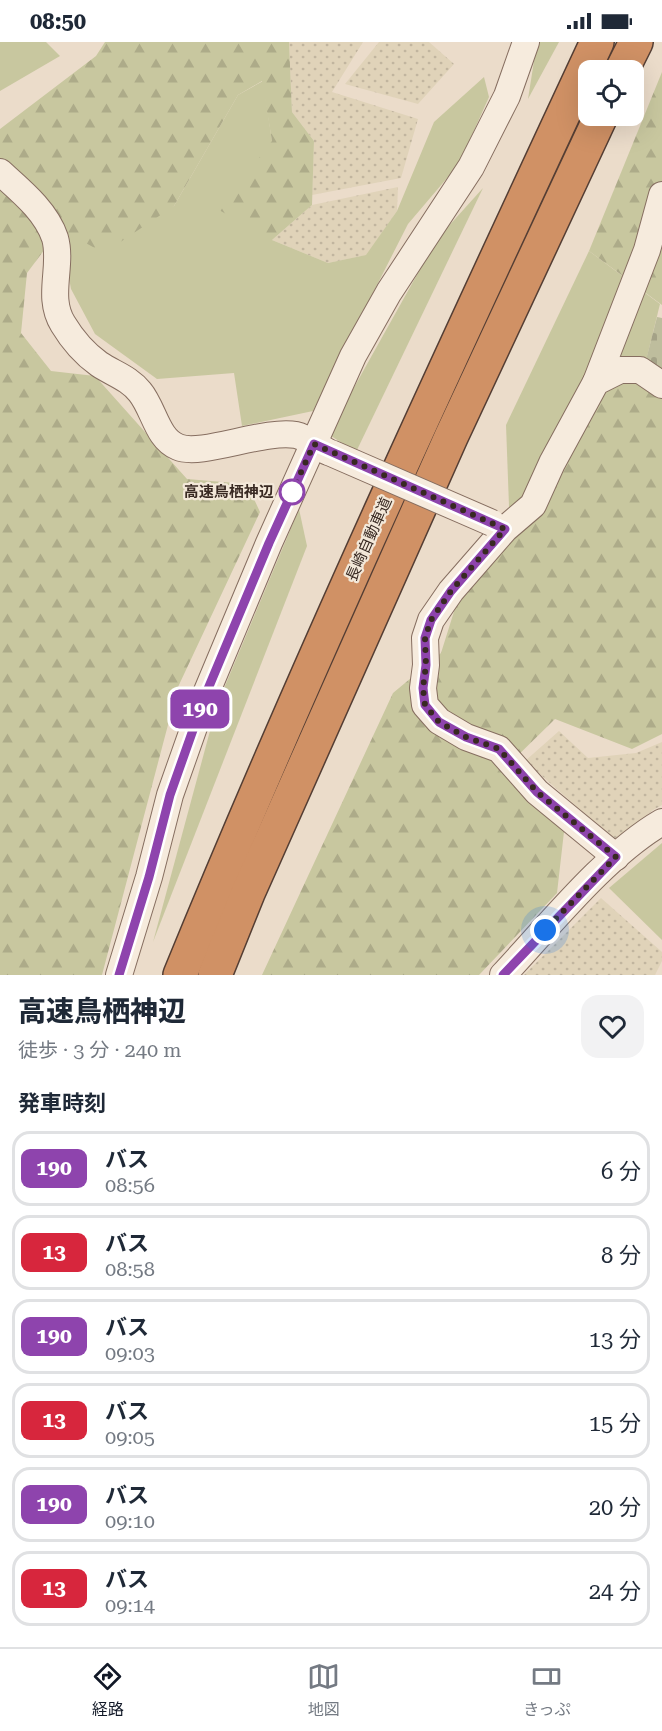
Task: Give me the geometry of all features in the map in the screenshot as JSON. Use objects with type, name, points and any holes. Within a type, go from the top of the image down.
[{"type":"highway","name":"長崎自動車道","points":[[180,975],[218,882],[419,424],[597,42]]},
{"type":"highway","points":[[627,60],[636,42]]},
{"type":"highway","points":[[215,975],[248,893],[451,437],[596,126]]},
{"type":"street","points":[[119,975],[149,877],[170,795],[205,696],[269,543],[323,449],[353,356],[388,292],[471,167],[507,96],[526,42]]},
{"type":"street","points":[[0,172],[42,212],[55,238],[57,254],[55,298],[61,322],[80,347],[99,364],[134,383],[146,399],[165,437],[179,448],[195,449],[263,436],[296,435],[499,526]]},
{"type":"street","points":[[616,857],[537,792],[499,749],[466,737],[439,722],[425,705],[423,688],[426,665],[425,638],[431,620],[499,526],[533,506],[552,463],[596,382],[647,250],[662,195]]},
{"type":"street","points":[[596,382],[620,370],[640,369],[662,385]]},
{"type":"street","points":[[503,975],[616,857],[662,822]]},
{"type":"shaded area","points":[[289,42],[363,42],[332,92],[418,119],[401,178],[312,195],[314,141],[292,112]]},
{"type":"shaded area","points":[[379,42],[429,42],[454,64],[418,104],[345,84]]},
{"type":"shaded area","points":[[398,187],[397,211],[367,255],[328,263],[272,240],[312,205]]},
{"type":"shaded area","points":[[559,731],[588,758],[636,753],[662,742],[662,805],[653,810],[617,842],[525,761]]},
{"type":"shaded area","points":[[601,898],[662,952],[662,961],[655,975],[524,975]]},
{"type":"green space","points":[[0,42],[46,42],[60,56],[0,91]]},
{"type":"green space","points":[[105,42],[289,42],[292,112],[314,141],[312,205],[272,240],[219,210],[272,141],[262,81],[238,95],[174,206],[104,253],[60,229],[27,273],[21,333],[51,371],[95,376],[187,479],[247,484],[260,512],[178,687],[102,975],[0,975],[0,129],[96,56]]},
{"type":"green space","points":[[537,42],[559,42],[528,99]]},
{"type":"green space","points":[[662,72],[662,305],[589,251],[640,126],[644,126],[644,116]]},
{"type":"green space","points":[[484,77],[489,97],[459,164],[408,224],[313,411],[242,426],[234,373],[157,379],[95,334],[71,289],[60,229],[174,206],[238,95],[263,81],[272,141],[272,240],[328,263],[366,255],[397,211],[434,122]]},
{"type":"green space","points":[[483,188],[356,452],[328,434],[437,239]]},
{"type":"green space","points":[[589,251],[660,304],[642,377],[543,511],[510,533],[506,425]]},
{"type":"green space","points":[[657,317],[662,318],[662,375],[646,360]]},
{"type":"green space","points":[[642,377],[662,397],[662,734],[632,749],[555,719],[502,771],[565,823],[557,893],[479,975],[262,975],[393,693],[441,653],[457,602],[510,533],[543,511],[602,390]]},
{"type":"green space","points":[[299,509],[307,546],[153,942],[217,705]]},
{"type":"green space","points":[[662,843],[662,940],[609,888]]},
{"type":"bus line","name":"190","points":[[119,975],[149,877],[170,795],[205,696],[269,543],[314,444],[505,529],[451,591],[431,620],[425,638],[426,665],[423,688],[425,705],[439,722],[466,737],[499,749],[537,792],[616,857],[503,975]]},
{"type":"place","name":"高速鳥栖神辺","points":[[292,492]]},
{"type":"route","points":[[292,492],[314,444],[505,529],[451,591],[431,620],[425,638],[426,665],[423,688],[425,705],[439,722],[466,737],[499,749],[537,792],[616,857],[545,930]]}]
